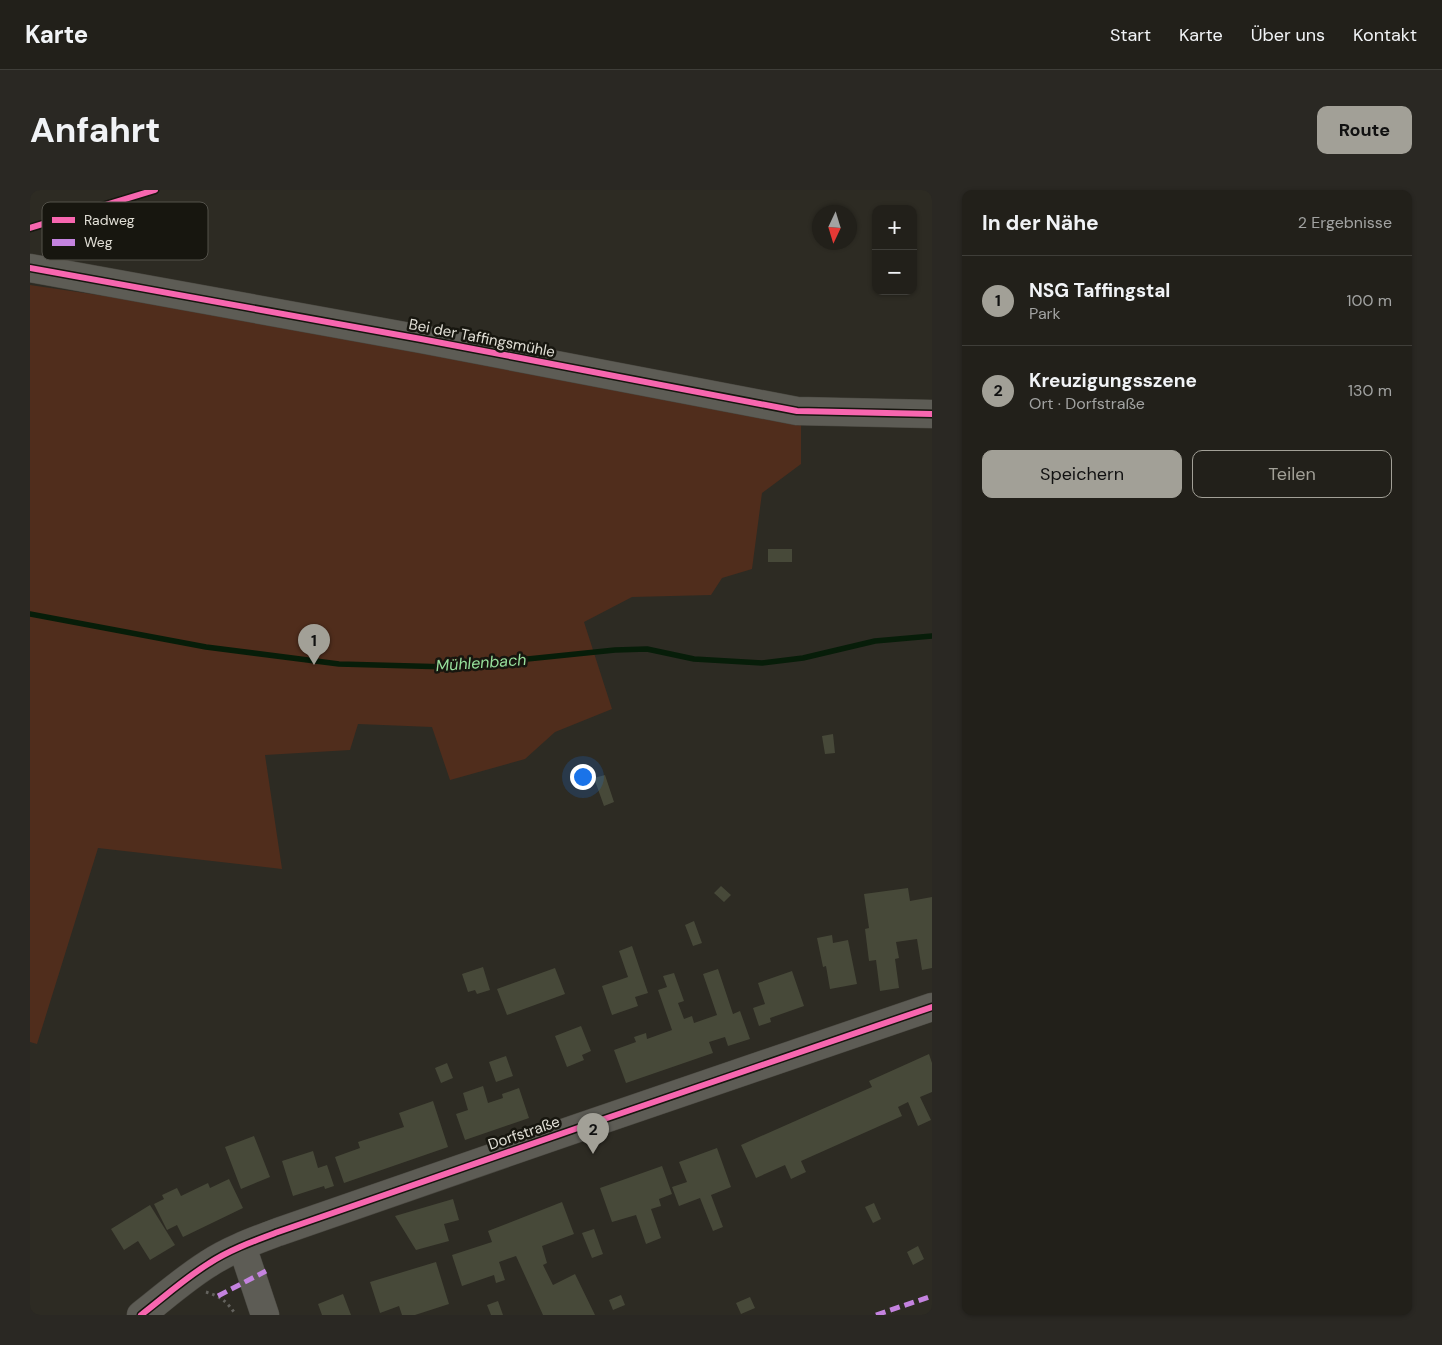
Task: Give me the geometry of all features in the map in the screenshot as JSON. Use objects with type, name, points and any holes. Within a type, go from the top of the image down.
[{"type":"street","name":"Bei der Taffingsmühle","points":[[30,268],[422,339],[797,411],[932,414]]},
{"type":"street","name":"Dorfstraße","points":[[141,1315],[209,1263],[242,1246],[288,1228],[932,1007]]},
{"type":"street","points":[[242,1246],[265,1315]]},
{"type":"shaded area","points":[[30,285],[345,331],[528,374],[673,385],[743,414],[801,425],[801,464],[762,493],[752,569],[722,578],[711,595],[632,597],[584,622],[612,709],[555,732],[525,759],[450,780],[432,727],[358,724],[350,750],[265,755],[282,869],[98,848],[37,1044],[30,1042]]},
{"type":"building","points":[[768,549],[792,549],[792,562],[768,562]]},
{"type":"building","points":[[833,734],[835,753],[825,754],[822,736]]},
{"type":"building","points":[[605,775],[614,802],[604,806],[594,778]]},
{"type":"building","points":[[721,886],[731,895],[724,902],[714,893]]},
{"type":"building","points":[[908,888],[910,901],[932,897],[932,968],[922,970],[917,939],[896,942],[899,958],[895,959],[899,988],[880,991],[876,960],[869,961],[865,929],[869,928],[864,894]]},
{"type":"building","points":[[694,921],[702,943],[693,946],[685,925]]},
{"type":"building","points":[[832,935],[833,943],[848,940],[857,984],[830,989],[826,966],[823,967],[817,938]]},
{"type":"building","points":[[632,946],[648,993],[635,997],[638,1006],[612,1015],[602,986],[628,977],[619,951]]},
{"type":"building","points":[[483,967],[490,990],[477,994],[475,990],[468,992],[462,974]]},
{"type":"building","points":[[555,968],[565,994],[507,1015],[497,989]]},
{"type":"building","points":[[718,969],[733,1014],[740,1011],[750,1039],[728,1046],[725,1037],[709,1042],[713,1053],[626,1083],[614,1050],[636,1042],[634,1037],[646,1033],[647,1039],[672,1030],[658,990],[667,987],[663,976],[674,973],[684,1001],[678,1003],[684,1019],[692,1016],[694,1023],[717,1015],[703,974]]},
{"type":"building","points":[[792,971],[804,1006],[770,1018],[771,1022],[759,1026],[753,1008],[765,1004],[758,983]]},
{"type":"building","points":[[581,1026],[591,1051],[582,1055],[584,1060],[567,1067],[555,1036]]},
{"type":"building","points":[[929,1054],[932,1063],[932,1092],[920,1097],[931,1120],[918,1126],[908,1102],[898,1107],[902,1116],[801,1161],[806,1172],[791,1179],[785,1165],[756,1178],[741,1145],[872,1087],[869,1081]]},
{"type":"building","points":[[506,1056],[513,1076],[496,1082],[489,1062]]},
{"type":"building","points":[[447,1063],[453,1078],[441,1083],[435,1068]]},
{"type":"building","points":[[483,1086],[488,1103],[503,1098],[502,1094],[519,1088],[529,1118],[465,1140],[456,1114],[468,1110],[463,1093]]},
{"type":"building","points":[[433,1101],[448,1147],[344,1183],[335,1157],[360,1148],[358,1142],[404,1127],[399,1113]]},
{"type":"building","points":[[254,1136],[270,1177],[241,1189],[225,1147]]},
{"type":"building","points":[[717,1148],[731,1187],[711,1195],[723,1227],[713,1231],[700,1198],[679,1206],[672,1187],[687,1182],[679,1162]]},
{"type":"building","points":[[313,1151],[318,1168],[327,1165],[334,1186],[325,1189],[324,1186],[293,1196],[282,1161]]},
{"type":"building","points":[[662,1166],[672,1194],[659,1199],[661,1206],[651,1209],[661,1238],[646,1244],[636,1215],[612,1222],[600,1188]]},
{"type":"building","points":[[229,1179],[243,1208],[183,1237],[177,1225],[167,1230],[154,1204],[164,1199],[162,1195],[177,1188],[181,1196],[208,1183],[210,1188]]},
{"type":"building","points":[[453,1199],[459,1220],[444,1224],[449,1241],[416,1250],[395,1216]]},
{"type":"building","points":[[562,1202],[574,1234],[542,1246],[547,1263],[543,1265],[553,1285],[575,1274],[595,1315],[543,1315],[516,1256],[499,1262],[505,1280],[496,1283],[494,1275],[462,1286],[452,1255],[492,1242],[488,1231]]},
{"type":"building","points":[[874,1203],[881,1219],[873,1223],[865,1207]]},
{"type":"building","points":[[150,1205],[175,1245],[150,1260],[138,1241],[124,1250],[111,1229]]},
{"type":"building","points":[[594,1229],[603,1254],[592,1258],[582,1233]]},
{"type":"building","points":[[918,1246],[924,1259],[913,1265],[907,1252]]},
{"type":"building","points":[[436,1262],[449,1304],[415,1315],[402,1315],[399,1306],[380,1313],[370,1282]]},
{"type":"building","points":[[343,1294],[351,1315],[322,1315],[318,1304]]},
{"type":"building","points":[[621,1295],[625,1305],[613,1310],[609,1300]]},
{"type":"building","points":[[750,1297],[755,1308],[741,1314],[736,1303]]},
{"type":"building","points":[[498,1301],[503,1315],[491,1315],[487,1305]]},
{"type":"waterway","name":"Mühlenbach","points":[[30,614],[206,647],[339,664],[450,667],[615,650],[647,649],[694,659],[762,663],[803,658],[875,641],[932,636]]},
{"type":"marked path","points":[[218,1296],[266,1271]]},
{"type":"marked path","points":[[876,1315],[932,1296]]},
{"type":"cycle path","points":[[116,202],[155,190]]},
{"type":"cycle path","points":[[30,228],[42,224]]},
{"type":"cycle path","points":[[30,268],[421,339],[797,411],[932,414]]},
{"type":"cycle path","points":[[141,1315],[208,1264],[233,1250],[260,1239],[932,1007]]},
{"type":"place","name":"NSG Taffingstal","points":[[314,665]]},
{"type":"place","name":"Kreuzigungsszene","points":[[593,1154]]}]
